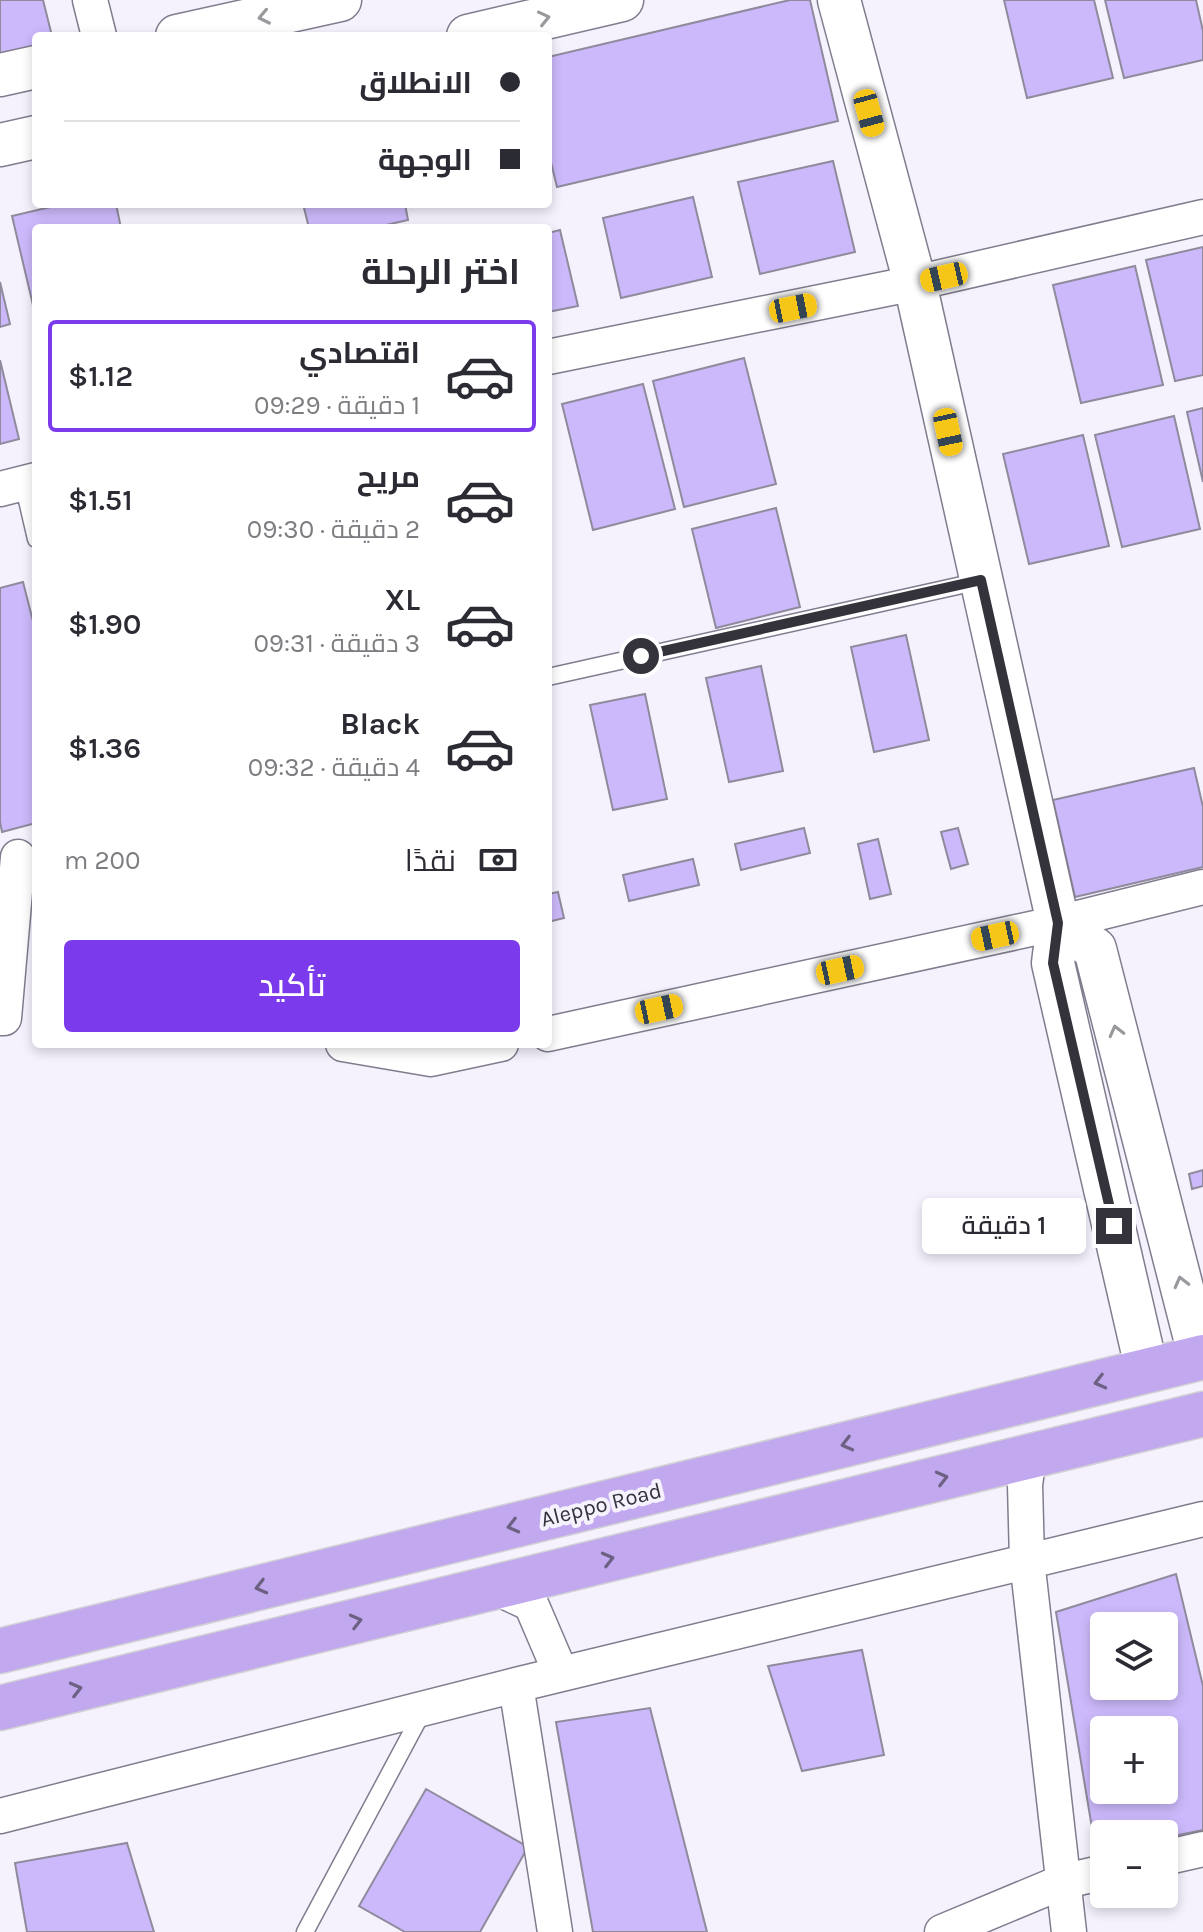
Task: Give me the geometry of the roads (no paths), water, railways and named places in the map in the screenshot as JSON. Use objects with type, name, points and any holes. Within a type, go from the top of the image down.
[{"type":"main road","name":"Aleppo Road","points":[[0,1651],[1202,1358]]},
{"type":"main road","points":[[0,1708],[1203,1414]]},
{"type":"street","points":[[90,0],[98,32]]},
{"type":"street","points":[[195,32],[340,0]]},
{"type":"street","points":[[485,32],[622,0]]},
{"type":"street","points":[[839,0],[915,283],[1058,923],[1053,963],[1147,1371]]},
{"type":"street","points":[[0,75],[32,68]]},
{"type":"street","points":[[0,145],[32,138]]},
{"type":"street","points":[[552,356],[915,283],[1203,217]]},
{"type":"street","points":[[1,1025],[18,857]]},
{"type":"street","points":[[552,1033],[1058,923],[1203,887]]},
{"type":"street","points":[[1058,923],[1095,949],[1202,1358]]},
{"type":"street","points":[[366,1048],[431,1059],[482,1048]]},
{"type":"street","points":[[1029,1456],[1025,1485],[1027,1560],[1069,1932]]},
{"type":"street","points":[[0,1816],[516,1685],[1203,1519]]},
{"type":"street","points":[[495,1587],[531,1604],[561,1674]]},
{"type":"street","points":[[516,1685],[555,1932]]},
{"type":"street","points":[[1178,1855],[1203,1849]]},
{"type":"street","points":[[942,1932],[1062,1882],[1090,1875]]},
{"type":"lane","points":[[20,484],[32,525]]},
{"type":"lane","points":[[552,676],[981,580]]},
{"type":"lane","points":[[305,1932],[424,1708]]}]
